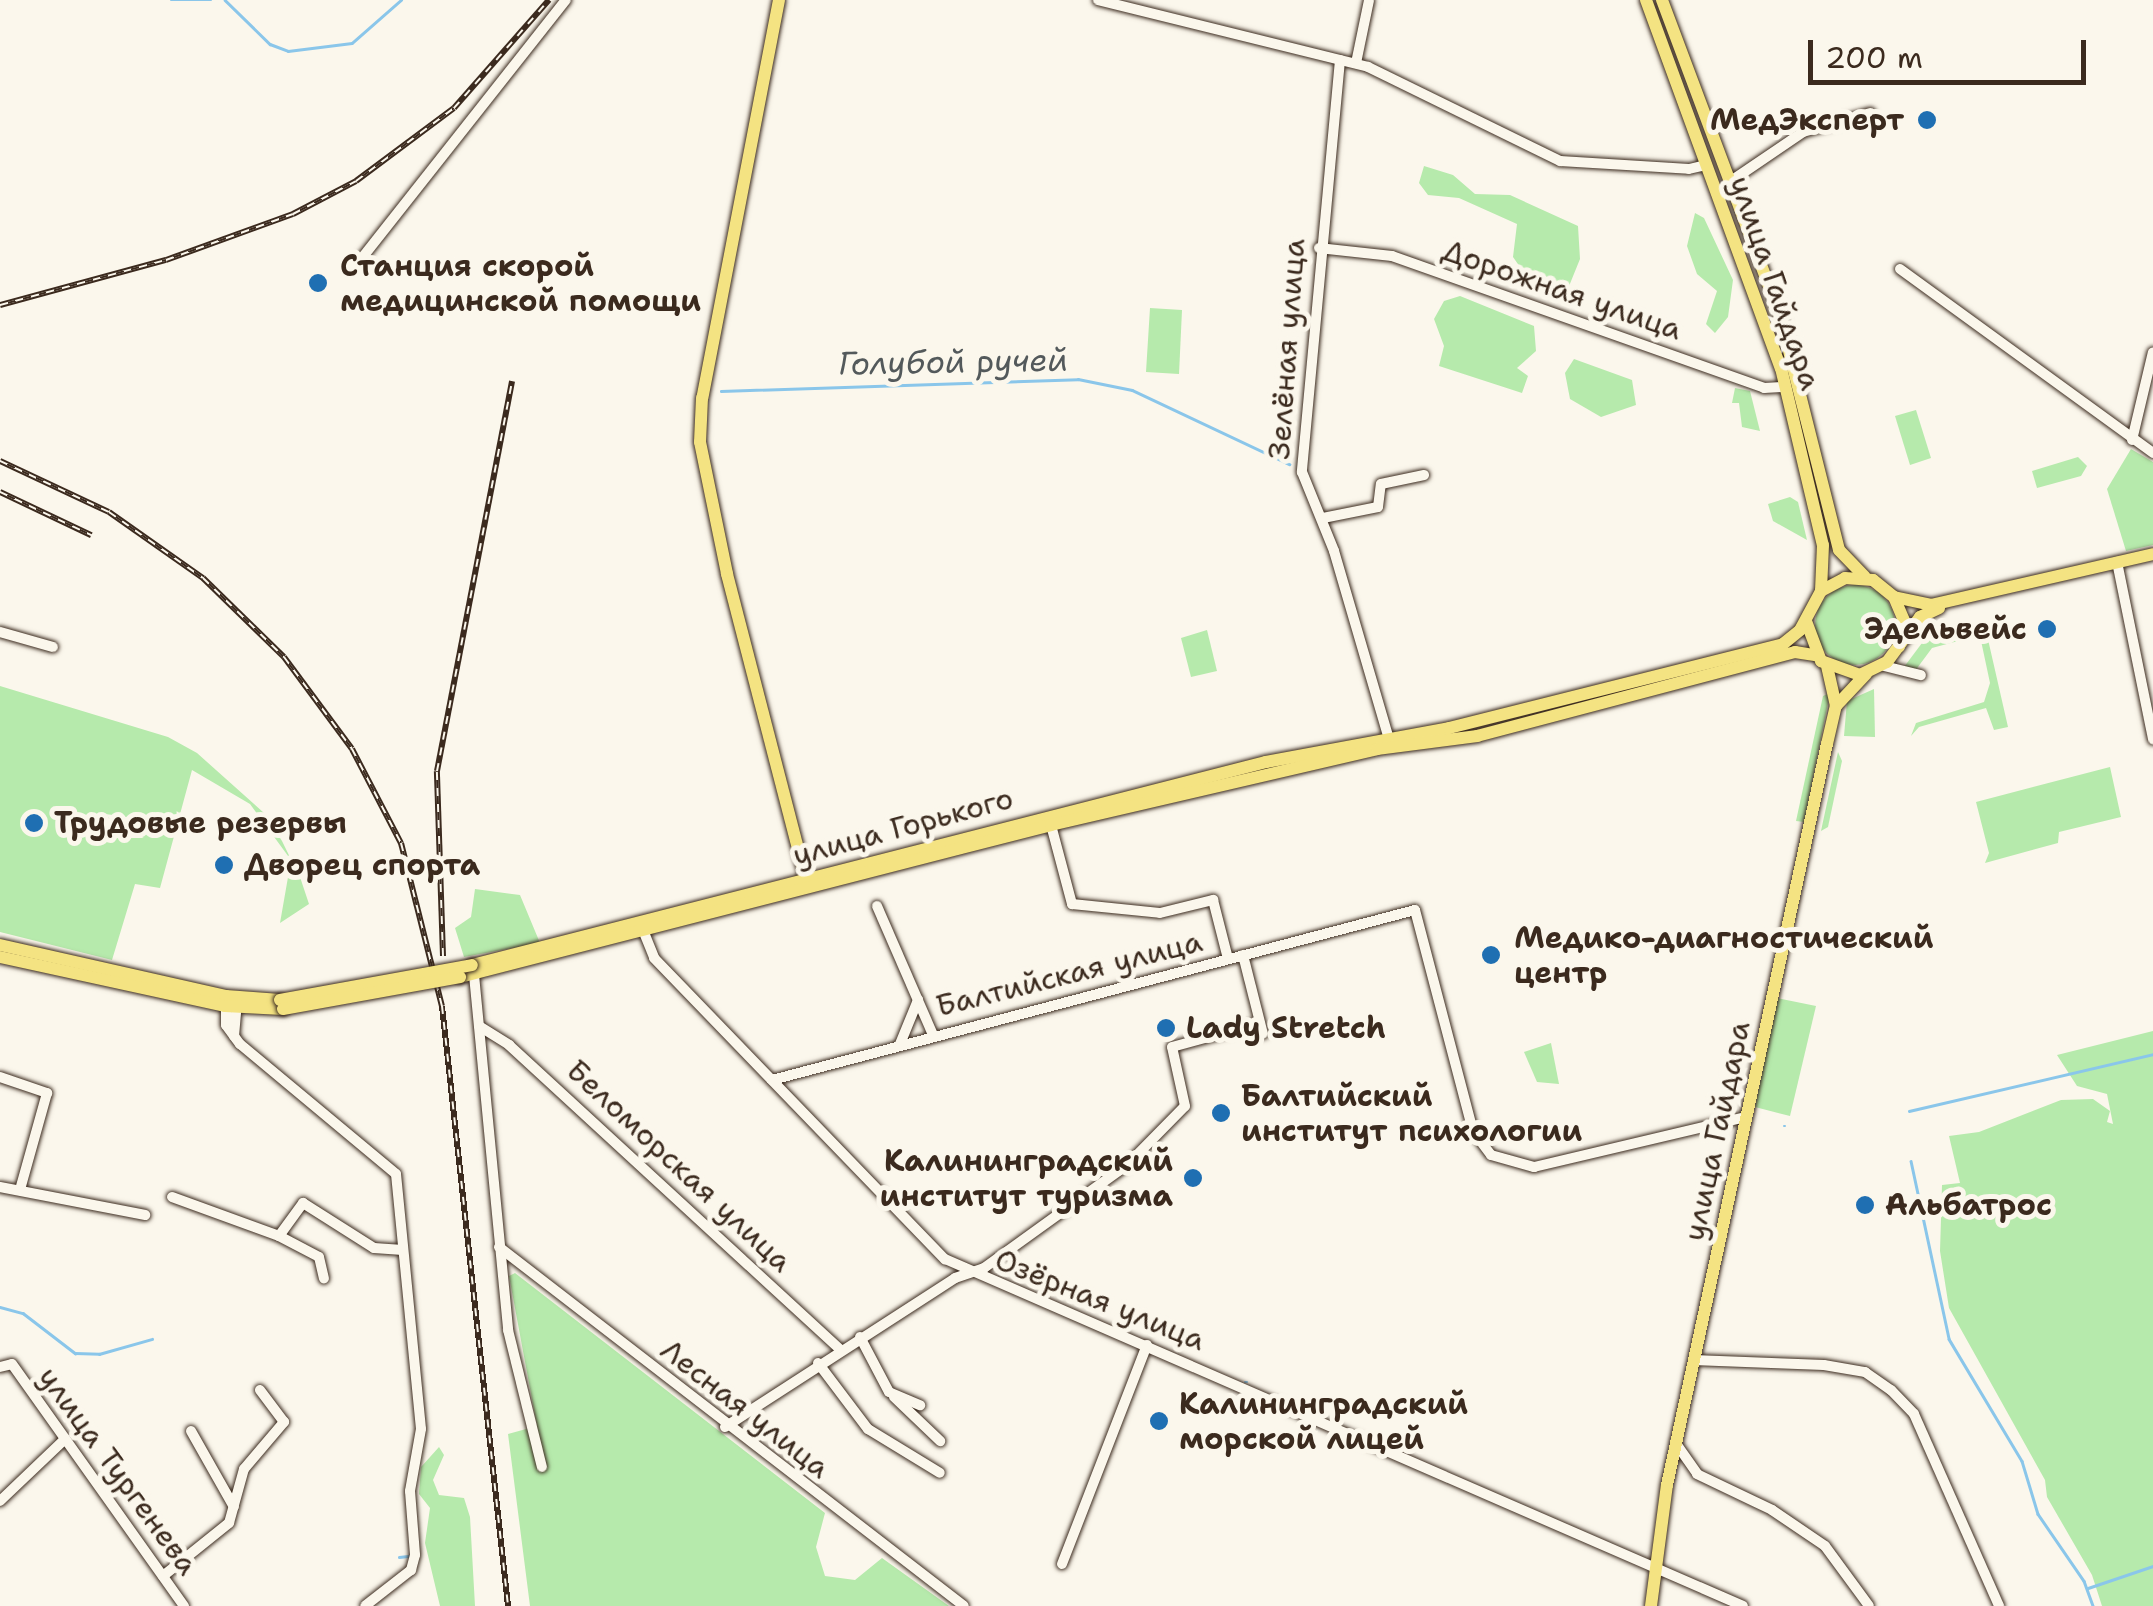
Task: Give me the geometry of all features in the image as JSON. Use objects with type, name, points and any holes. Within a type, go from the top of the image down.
[{"type":"main road","points":[[779,0],[702,398],[700,442],[722,553],[808,885]]},
{"type":"main road","name":"улица Гайдара","points":[[1646,0],[1786,387],[1824,554],[1821,591]]},
{"type":"main road","name":"улица Гайдара","points":[[1662,0],[1804,394],[1840,550],[1867,578]]},
{"type":"main road","points":[[1821,591],[1845,578],[1867,578],[1894,597],[1926,605],[2153,554]]},
{"type":"main road","name":"улица Горького","points":[[0,958],[231,1002],[282,1005],[473,970],[1772,647],[1790,641],[1821,591]]},
{"type":"main road","points":[[1894,597],[1904,621],[1899,647]]},
{"type":"main road","points":[[1836,706],[1866,674],[1884,666],[1920,617],[1960,600]]},
{"type":"main road","points":[[1806,620],[1815,655],[1827,666],[1866,674]]},
{"type":"main road","name":"улица Горького","points":[[808,885],[1390,741],[1477,736],[1795,652],[1815,655]]},
{"type":"main road","name":"улица Гайдара","points":[[1650,1606],[1676,1442],[1836,706],[1827,666]]},
{"type":"main road","name":"улица Горького","points":[[0,945],[231,1002]]},
{"type":"street","points":[[362,258],[566,0]]},
{"type":"street","points":[[1098,0],[1356,64],[1560,161],[1688,169],[1707,164]]},
{"type":"street","points":[[1356,64],[1369,0]]},
{"type":"street","name":"Зелёная улица","points":[[1340,60],[1319,248],[1302,472],[1307,495],[1323,518],[1390,741]]},
{"type":"street","points":[[1730,181],[1803,132],[1870,112]]},
{"type":"street","name":"Дорожная улица","points":[[1319,248],[1392,256],[1764,388],[1786,387]]},
{"type":"street","points":[[1900,269],[2153,453]]},
{"type":"street","points":[[2132,440],[2153,352]]},
{"type":"street","points":[[1323,518],[1378,508],[1381,484],[1424,476]]},
{"type":"street","points":[[2118,562],[2153,740]]},
{"type":"street","points":[[0,632],[53,647]]},
{"type":"street","points":[[1884,666],[1908,676],[1921,675]]},
{"type":"street","points":[[1908,676],[1919,691]]},
{"type":"street","points":[[1051,825],[1072,904],[1160,913],[1212,900],[1228,959]]},
{"type":"street","points":[[877,906],[934,1035]]},
{"type":"street","name":"Балтийская улица","points":[[772,1080],[1416,910],[1474,1131],[1491,1155],[1534,1168],[1745,1117]]},
{"type":"street","name":"Озёрная улица","points":[[642,929],[654,958],[946,1259],[972,1274],[1147,1345],[1743,1606]]},
{"type":"street","points":[[725,1427],[840,1349],[972,1274],[1128,1164],[1184,1107],[1172,1048],[1261,1028],[1243,955]]},
{"type":"street","points":[[473,970],[508,1330],[542,1467]]},
{"type":"street","points":[[900,1044],[918,999]]},
{"type":"street","points":[[231,1002],[234,1036],[390,1165],[421,1428],[410,1491],[410,1570],[364,1606]]},
{"type":"street","name":"Беломорская улица","points":[[479,1026],[509,1044],[840,1349]]},
{"type":"street","points":[[0,1077],[46,1093],[20,1190]]},
{"type":"street","points":[[0,1187],[145,1215]]},
{"type":"street","points":[[172,1197],[278,1236],[319,1257],[324,1278]]},
{"type":"street","points":[[278,1236],[303,1203],[374,1248],[403,1250]]},
{"type":"street","name":"Лесная улица","points":[[499,1246],[725,1427],[964,1606]]},
{"type":"street","points":[[860,1338],[890,1392],[940,1441]]},
{"type":"street","points":[[1062,1564],[1147,1345]]},
{"type":"street","points":[[1693,1360],[1824,1365],[1865,1372],[1891,1390],[1914,1414],[1999,1606]]},
{"type":"street","points":[[818,1363],[868,1429],[940,1473]]},
{"type":"street","name":"улица Тургенева","points":[[6,1366],[66,1439],[184,1606]]},
{"type":"street","points":[[163,1576],[230,1523],[244,1470],[284,1422],[260,1390]]},
{"type":"street","points":[[890,1392],[920,1404]]},
{"type":"street","points":[[192,1431],[234,1507]]},
{"type":"street","points":[[0,1501],[66,1439]]},
{"type":"street","points":[[1676,1442],[1698,1474],[1772,1510],[1825,1546],[1869,1606]]},
{"type":"green space","points":[[1424,166],[1453,175],[1475,194],[1510,195],[1578,226],[1580,259],[1565,296],[1556,292],[1555,280],[1520,267],[1513,257],[1517,224],[1459,198],[1428,195],[1419,183]]},
{"type":"green space","points":[[1695,213],[1704,218],[1733,280],[1728,317],[1715,333],[1706,324],[1717,291],[1697,274],[1687,246]]},
{"type":"green space","points":[[1460,296],[1534,326],[1536,351],[1517,368],[1528,376],[1522,393],[1439,366],[1444,346],[1434,319],[1444,301]]},
{"type":"green space","points":[[1150,308],[1182,310],[1179,374],[1146,372]]},
{"type":"green space","points":[[1574,359],[1632,380],[1636,405],[1601,417],[1570,399],[1565,373]]},
{"type":"green space","points":[[1735,388],[1750,391],[1760,431],[1742,427],[1739,403],[1732,403]]},
{"type":"green space","points":[[1916,410],[1931,458],[1910,465],[1895,416]]},
{"type":"green space","points":[[2131,449],[2153,462],[2153,545],[2126,551],[2107,489]]},
{"type":"green space","points":[[2078,457],[2087,466],[2081,476],[2037,488],[2032,471]]},
{"type":"green space","points":[[1790,497],[1798,502],[1807,540],[1773,521],[1768,504]]},
{"type":"green space","points":[[1855,585],[1870,588],[1883,597],[1892,610],[1892,640],[1883,653],[1870,662],[1855,665],[1840,662],[1827,653],[1818,640],[1815,625],[1818,610],[1827,597],[1840,588]]},
{"type":"green space","points":[[1965,629],[1958,641],[1932,648],[1915,671],[1901,671],[1925,639]]},
{"type":"green space","points":[[1207,630],[1217,671],[1191,677],[1181,638]]},
{"type":"green space","points":[[1987,635],[2008,727],[1994,730],[1986,708],[1919,727],[1911,736],[1916,723],[1984,702],[1990,683],[1980,636]]},
{"type":"green space","name":"Трудовые резервы","points":[[0,686],[168,737],[197,753],[264,813],[282,841],[301,880],[309,904],[280,923],[291,860],[250,804],[192,770],[160,888],[135,884],[112,960],[0,932]]},
{"type":"green space","points":[[1874,689],[1875,737],[1844,736],[1847,701]]},
{"type":"green space","points":[[1830,693],[1804,822],[1796,821],[1823,696]]},
{"type":"green space","points":[[1838,752],[1842,761],[1828,827],[1821,831]]},
{"type":"green space","points":[[2110,767],[2121,817],[2059,832],[2058,843],[1985,863],[1989,853],[1976,802]]},
{"type":"green space","points":[[475,889],[520,895],[540,943],[464,957],[455,928],[471,917]]},
{"type":"green space","points":[[1777,998],[1816,1006],[1790,1116],[1755,1107]]},
{"type":"green space","points":[[2153,1031],[2153,1606],[2102,1606],[2092,1575],[2047,1497],[2045,1480],[1949,1308],[1940,1251],[1942,1185],[1960,1183],[1949,1136],[1979,1132],[2061,1100],[2093,1099],[2110,1111],[2107,1122],[2113,1124],[2107,1094],[2077,1086],[2057,1055]]},
{"type":"green space","points":[[1551,1043],[1559,1084],[1537,1082],[1524,1052]]},
{"type":"green space","points":[[515,1273],[825,1513],[816,1547],[825,1576],[855,1580],[882,1558],[949,1606],[530,1606],[508,1434],[537,1426],[509,1276]]},
{"type":"green space","points":[[439,1447],[444,1455],[433,1480],[439,1495],[464,1498],[470,1517],[475,1606],[440,1606],[425,1543],[430,1508],[419,1494],[421,1467]]},
{"type":"waterway","points":[[171,0],[211,0]]},
{"type":"waterway","points":[[225,0],[270,44],[288,51],[352,43],[401,0]]},
{"type":"waterway","name":"Голубой ручей","points":[[721,391],[1078,379],[1132,390],[1289,464]]},
{"type":"waterway","points":[[1909,1111],[2153,1054]]},
{"type":"waterway","points":[[1911,1161],[1949,1339],[2022,1461],[2038,1514],[2084,1581],[2093,1606]]},
{"type":"waterway","points":[[0,1307],[23,1313],[75,1353],[99,1354],[152,1339]]},
{"type":"waterway","points":[[399,1557],[408,1556]]},
{"type":"waterway","points":[[2088,1588],[2153,1566]]},
{"type":"railway","points":[[0,305],[166,260],[293,214],[356,181],[454,108],[549,0]]},
{"type":"railway","points":[[443,956],[437,771],[512,381]]},
{"type":"railway","points":[[0,461],[109,512],[203,578],[284,657],[352,749],[401,843],[442,1006],[508,1606]]},
{"type":"railway","points":[[0,492],[91,535]]},
{"type":"place","name":"МедЭксперт","points":[[1927,120]]},
{"type":"place","name":"Станция скорой медицинской помощи","points":[[318,283]]},
{"type":"place","name":"Эдельвейс","points":[[2047,629]]},
{"type":"place","name":"Трудовые резервы","points":[[34,823]]},
{"type":"place","name":"Дворец спорта","points":[[224,865]]},
{"type":"place","name":"Медико-диагностический центр","points":[[1491,955]]},
{"type":"place","name":"Lady Stretch","points":[[1166,1028]]},
{"type":"place","name":"Балтийский институт психологии","points":[[1221,1113]]},
{"type":"place","name":"Калининградский институт туризма","points":[[1193,1178]]},
{"type":"place","name":"Альбатрос","points":[[1865,1205]]},
{"type":"place","name":"Калининградский морской лицей","points":[[1159,1421]]}]
